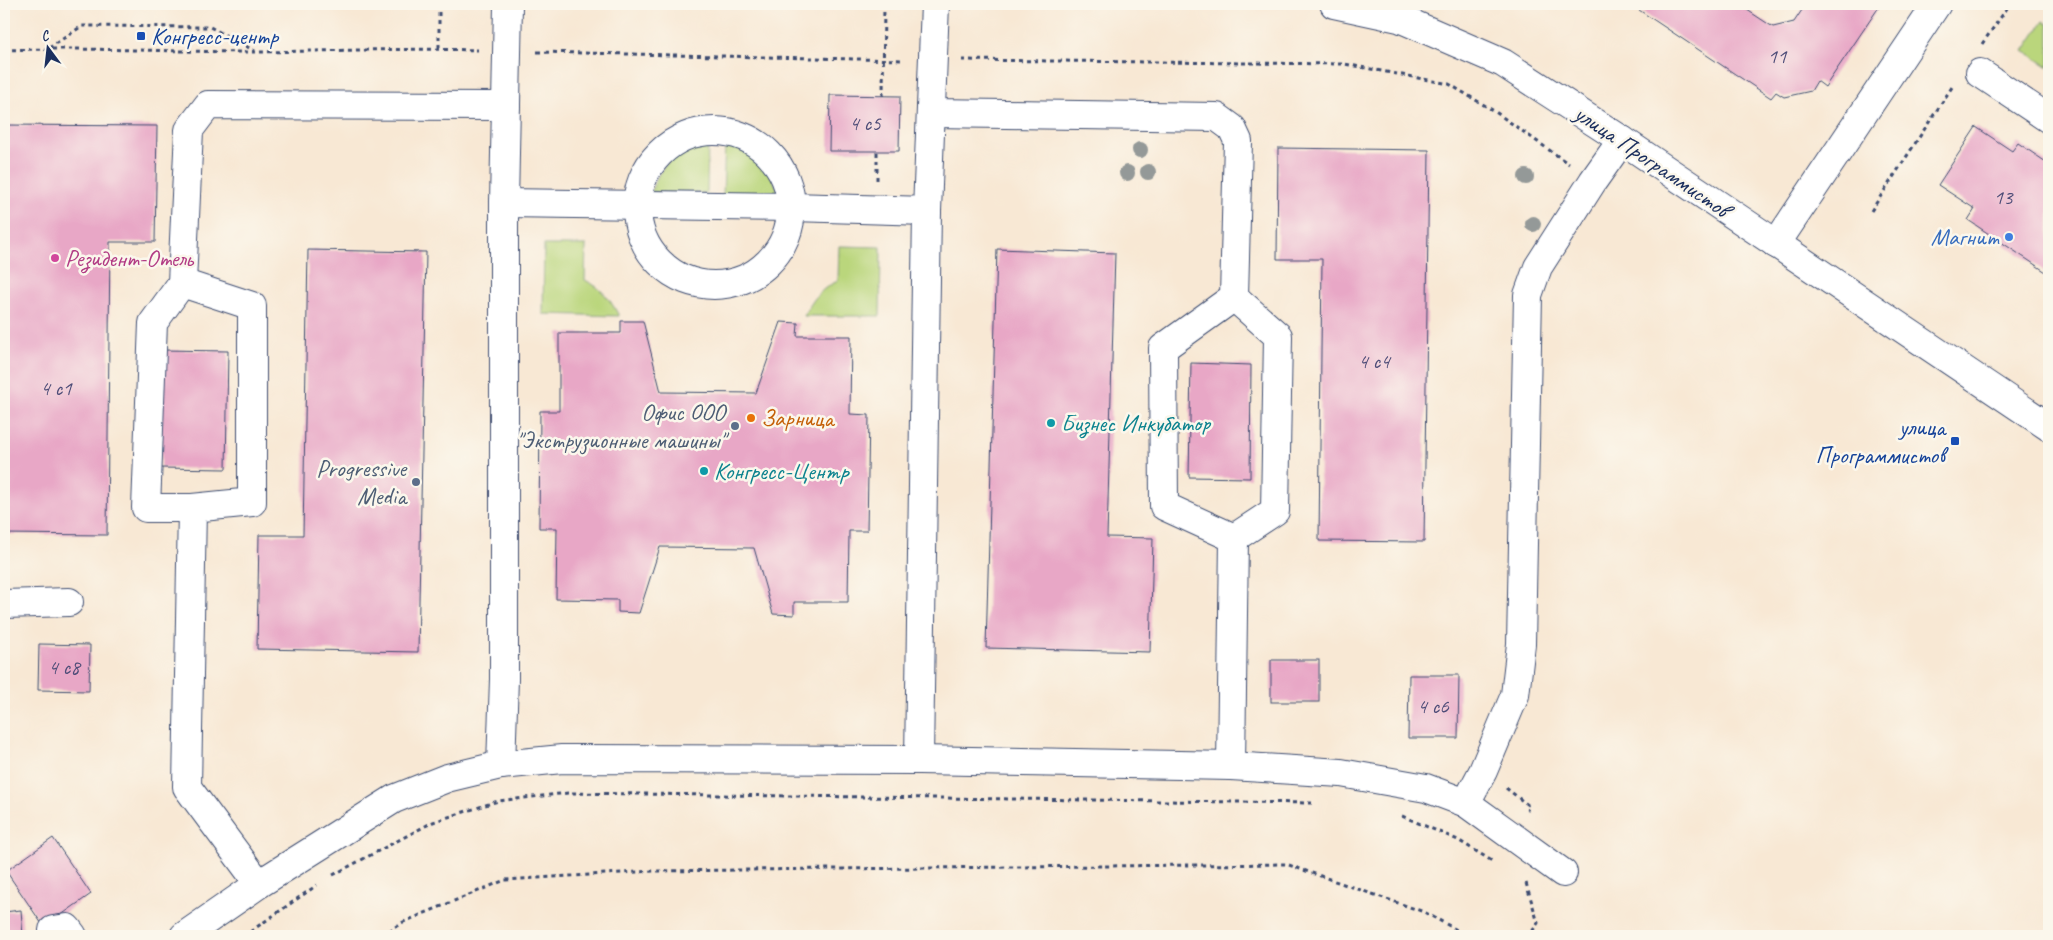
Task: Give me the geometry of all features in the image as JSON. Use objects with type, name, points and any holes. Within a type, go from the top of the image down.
[{"type":"street","points":[[502,765],[504,687],[504,203],[508,4]]},
{"type":"street","points":[[919,760],[927,212],[935,4]]},
{"type":"street","name":"улица Программистов","points":[[1334,4],[1402,11],[1503,62],[2049,427]]},
{"type":"street","points":[[1776,244],[1936,4]]},
{"type":"street","points":[[1980,73],[2049,119]]},
{"type":"street","points":[[182,283],[252,306],[252,502],[192,508],[146,508],[153,323],[182,283],[189,130],[208,105],[506,106]]},
{"type":"street","points":[[931,113],[1217,117],[1232,128],[1238,141],[1234,297],[1278,336],[1275,511],[1234,538]]},
{"type":"street","points":[[715,130],[744,136],[769,153],[786,178],[792,206],[786,237],[769,263],[744,280],[713,286],[682,280],[657,262],[640,236],[636,205],[642,176],[660,152],[685,136],[715,130]]},
{"type":"street","points":[[1466,803],[1483,771],[1515,695],[1520,653],[1528,295],[1538,267],[1592,181],[1622,140]]},
{"type":"street","points":[[504,203],[792,206],[927,212]]},
{"type":"street","points":[[1234,297],[1163,348],[1164,506],[1234,538]]},
{"type":"street","points":[[192,508],[187,788],[259,884]]},
{"type":"street","points":[[1231,766],[1234,538]]},
{"type":"street","points":[[4,604],[69,602]]},
{"type":"street","points":[[184,936],[259,884],[394,799],[447,778],[502,765],[562,759],[919,760],[1231,766],[1341,773],[1426,788],[1466,803],[1563,873]]},
{"type":"path","points":[[438,4],[439,49]]},
{"type":"path","points":[[882,96],[884,4]]},
{"type":"path","points":[[2041,4],[2049,9]]},
{"type":"path","points":[[49,48],[82,26],[210,26],[257,52]]},
{"type":"path","points":[[4,50],[49,48],[257,52],[439,49],[883,60],[1345,64],[1449,84],[1494,111],[1592,181]]},
{"type":"path","points":[[1871,211],[1953,86]]},
{"type":"path","points":[[326,879],[433,822],[498,801],[568,793],[1320,804]]},
{"type":"path","points":[[1394,813],[1458,840],[1494,863]]},
{"type":"path","points":[[382,936],[401,923],[505,880],[654,871],[1286,864],[1424,912],[1468,936]]},
{"type":"path","points":[[1526,882],[1563,873]]},
{"type":"path","points":[[1518,877],[1526,882],[1538,924],[1529,936]]},
{"type":"path","points":[[244,936],[319,884]]},
{"type":"green space","points":[[2044,21],[2049,24],[2049,67],[2024,51]]},
{"type":"green space","points":[[708,141],[707,193],[651,192],[665,165],[679,153]]},
{"type":"green space","points":[[725,143],[745,151],[760,162],[772,177],[780,197],[723,195]]},
{"type":"green space","points":[[544,245],[586,245],[585,280],[605,295],[619,316],[543,314]]},
{"type":"green space","points":[[839,246],[881,247],[880,316],[804,316],[818,295],[838,281]]},
{"type":"building","points":[[1630,4],[1738,4],[1773,27],[1794,22],[1806,4],[1881,4],[1825,87],[1817,81],[1811,91],[1784,97],[1776,92],[1771,98]]},
{"type":"building","points":[[830,95],[900,96],[899,151],[829,151]]},
{"type":"building","points":[[4,125],[157,126],[155,242],[110,242],[107,535],[4,534]]},
{"type":"building","points":[[1976,127],[2012,151],[2018,143],[2049,164],[2049,274],[1968,220],[1975,209],[1938,185]]},
{"type":"building","points":[[1278,148],[1429,150],[1424,542],[1319,541],[1322,259],[1277,259]]},
{"type":"building","name":"Бизнес Инкубатор","points":[[997,249],[1115,253],[1107,537],[1153,538],[1150,652],[986,648]]},
{"type":"building","points":[[308,250],[426,252],[418,652],[257,649],[259,535],[303,535]]},
{"type":"building","name":"Конгресс-Центр","points":[[621,321],[643,321],[661,392],[756,393],[781,322],[798,323],[797,336],[851,336],[850,414],[869,415],[867,531],[849,531],[848,602],[794,602],[794,615],[773,614],[754,548],[660,547],[639,613],[618,612],[618,600],[556,599],[557,528],[539,528],[540,411],[559,411],[559,333],[621,333]]},
{"type":"building","points":[[163,350],[228,351],[226,469],[161,468]]},
{"type":"building","points":[[1191,363],[1251,365],[1250,478],[1189,477]]},
{"type":"building","points":[[39,644],[90,645],[89,691],[38,690]]},
{"type":"building","points":[[1271,660],[1319,660],[1319,702],[1271,702]]},
{"type":"building","points":[[1409,675],[1459,675],[1458,738],[1408,738]]},
{"type":"building","points":[[53,838],[91,894],[44,927],[6,871]]},
{"type":"building","points":[[21,910],[23,936],[4,936],[4,912]]},
{"type":"place","name":"Конгресс-центр","points":[[141,36]]},
{"type":"place","name":"Магнит","points":[[2009,237]]},
{"type":"place","name":"Резидент-Отель","points":[[55,258]]},
{"type":"place","name":"Зарница","points":[[751,418]]},
{"type":"place","name":"Бизнес Инкубатор","points":[[1051,423]]},
{"type":"place","name":"Офис ООО \"Экструзионные машины\"","points":[[735,426]]},
{"type":"place","name":"улица Программистов","points":[[1955,441]]},
{"type":"place","name":"Конгресс-Центр","points":[[704,471]]},
{"type":"place","name":"Progressive Media","points":[[416,482]]}]
